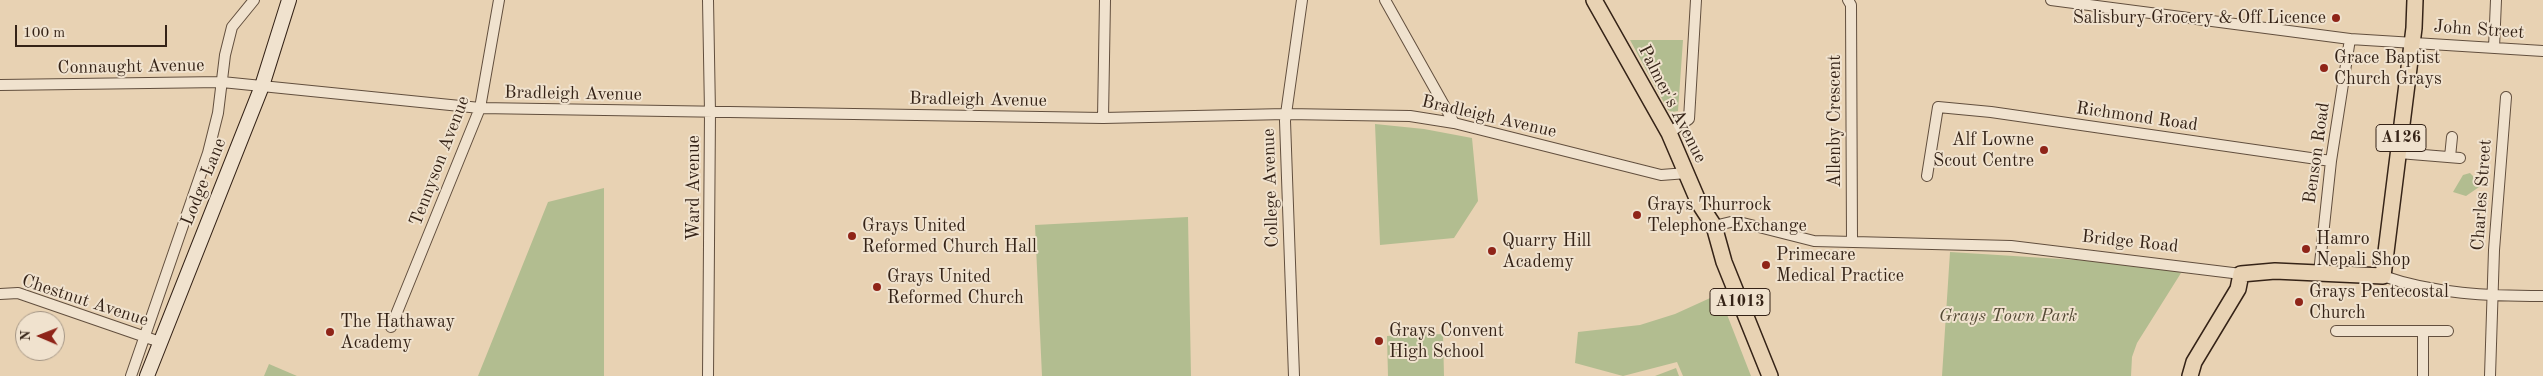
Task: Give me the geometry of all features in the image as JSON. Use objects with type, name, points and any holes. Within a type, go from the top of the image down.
[{"type":"main road","name":"Palmer's Avenue","points":[[1594,0],[1669,133],[1699,203],[1714,226]]},
{"type":"main road","name":"A126","points":[[2383,276],[2412,42],[2415,0]]},
{"type":"main road","name":"A1013","points":[[1714,226],[1724,262],[1770,376]]},
{"type":"main road","name":"Bridge Road","points":[[2241,274],[2275,271],[2383,276]]},
{"type":"main road","points":[[2190,376],[2194,362],[2238,289],[2241,274]]},
{"type":"street","points":[[131,376],[208,153],[218,113],[232,27],[254,0]]},
{"type":"street","name":"Lodge Lane","points":[[147,376],[262,86],[289,0]]},
{"type":"street","name":"Tennyson Avenue","points":[[391,327],[480,108],[499,0]]},
{"type":"street","name":"Ward Avenue","points":[[708,0],[710,112],[708,376]]},
{"type":"street","points":[[1103,118],[1105,0]]},
{"type":"street","name":"College Avenue","points":[[1294,376],[1286,114],[1302,0]]},
{"type":"street","points":[[1385,0],[1454,123]]},
{"type":"street","points":[[1669,133],[1689,119],[1696,0]]},
{"type":"street","name":"Allenby Crescent","points":[[1848,0],[1851,5],[1852,242]]},
{"type":"street","name":"John Street","points":[[2051,0],[2350,39],[2543,51]]},
{"type":"street","points":[[2494,48],[2496,0]]},
{"type":"street","name":"Benson Road","points":[[2319,273],[2331,161],[2350,39]]},
{"type":"street","name":"Connaught Avenue","points":[[0,85],[222,82],[262,86]]},
{"type":"street","name":"Bradleigh Avenue","points":[[262,86],[480,108],[1103,118],[1286,114],[1410,116],[1454,123],[1661,175],[1687,173]]},
{"type":"street","name":"Charles Street","points":[[2490,376],[2492,296],[2506,97]]},
{"type":"street","name":"Richmond Road","points":[[1927,176],[1938,107],[1991,112],[2331,161]]},
{"type":"street","points":[[2399,153],[2455,157],[2452,137]]},
{"type":"street","name":"Bridge Road","points":[[1714,226],[1735,221],[1814,241],[2011,246],[2241,274]]},
{"type":"street","name":"Bridge Road","points":[[2383,276],[2419,286],[2492,296],[2543,296]]},
{"type":"street","name":"Chestnut Avenue","points":[[0,294],[18,293],[160,342]]},
{"type":"street","points":[[2336,331],[2448,331]]},
{"type":"street","points":[[2423,331],[2423,376]]},
{"type":"green space","points":[[1630,40],[1683,40],[1678,111],[1672,112],[1668,110]]},
{"type":"green space","points":[[1375,124],[1424,129],[1472,138],[1478,201],[1454,238],[1380,245]]},
{"type":"green space","points":[[2470,173],[2482,185],[2466,196],[2453,192],[2463,175]]},
{"type":"green space","points":[[604,188],[604,376],[478,376],[548,202]]},
{"type":"green space","points":[[1188,217],[1191,376],[1042,376],[1035,225]]},
{"type":"green space","name":"Grays Town Park","points":[[1950,252],[2157,265],[2181,273],[2137,343],[2132,357],[2131,376],[1942,376]]},
{"type":"green space","points":[[1719,294],[1751,376],[1683,376],[1677,362],[1623,376],[1575,363],[1578,332],[1640,325],[1675,314]]},
{"type":"green space","points":[[1443,334],[1444,376],[1388,376],[1387,336]]},
{"type":"green space","points":[[269,364],[297,376],[264,376]]},
{"type":"green space","points":[[1676,368],[1679,376],[1655,376]]},
{"type":"place","name":"Salisbury Grocery & Off Licence","points":[[2336,18]]},
{"type":"place","name":"Grace Baptist Church Grays","points":[[2324,68]]},
{"type":"place","name":"Alf Lowne Scout Centre","points":[[2044,150]]},
{"type":"place","name":"Grays Thurrock Telephone Exchange","points":[[1637,215]]},
{"type":"place","name":"Grays United Reformed Church Hall","points":[[852,236]]},
{"type":"place","name":"Hamro Nepali Shop","points":[[2306,249]]},
{"type":"place","name":"Quarry Hill Academy","points":[[1492,251]]},
{"type":"place","name":"Primecare Medical Practice","points":[[1766,265]]},
{"type":"place","name":"Grays United Reformed Church","points":[[877,287]]},
{"type":"place","name":"Grays Pentecostal Church","points":[[2299,302]]},
{"type":"place","name":"The Hathaway Academy","points":[[330,332]]},
{"type":"place","name":"Grays Convent High School","points":[[1379,341]]}]
